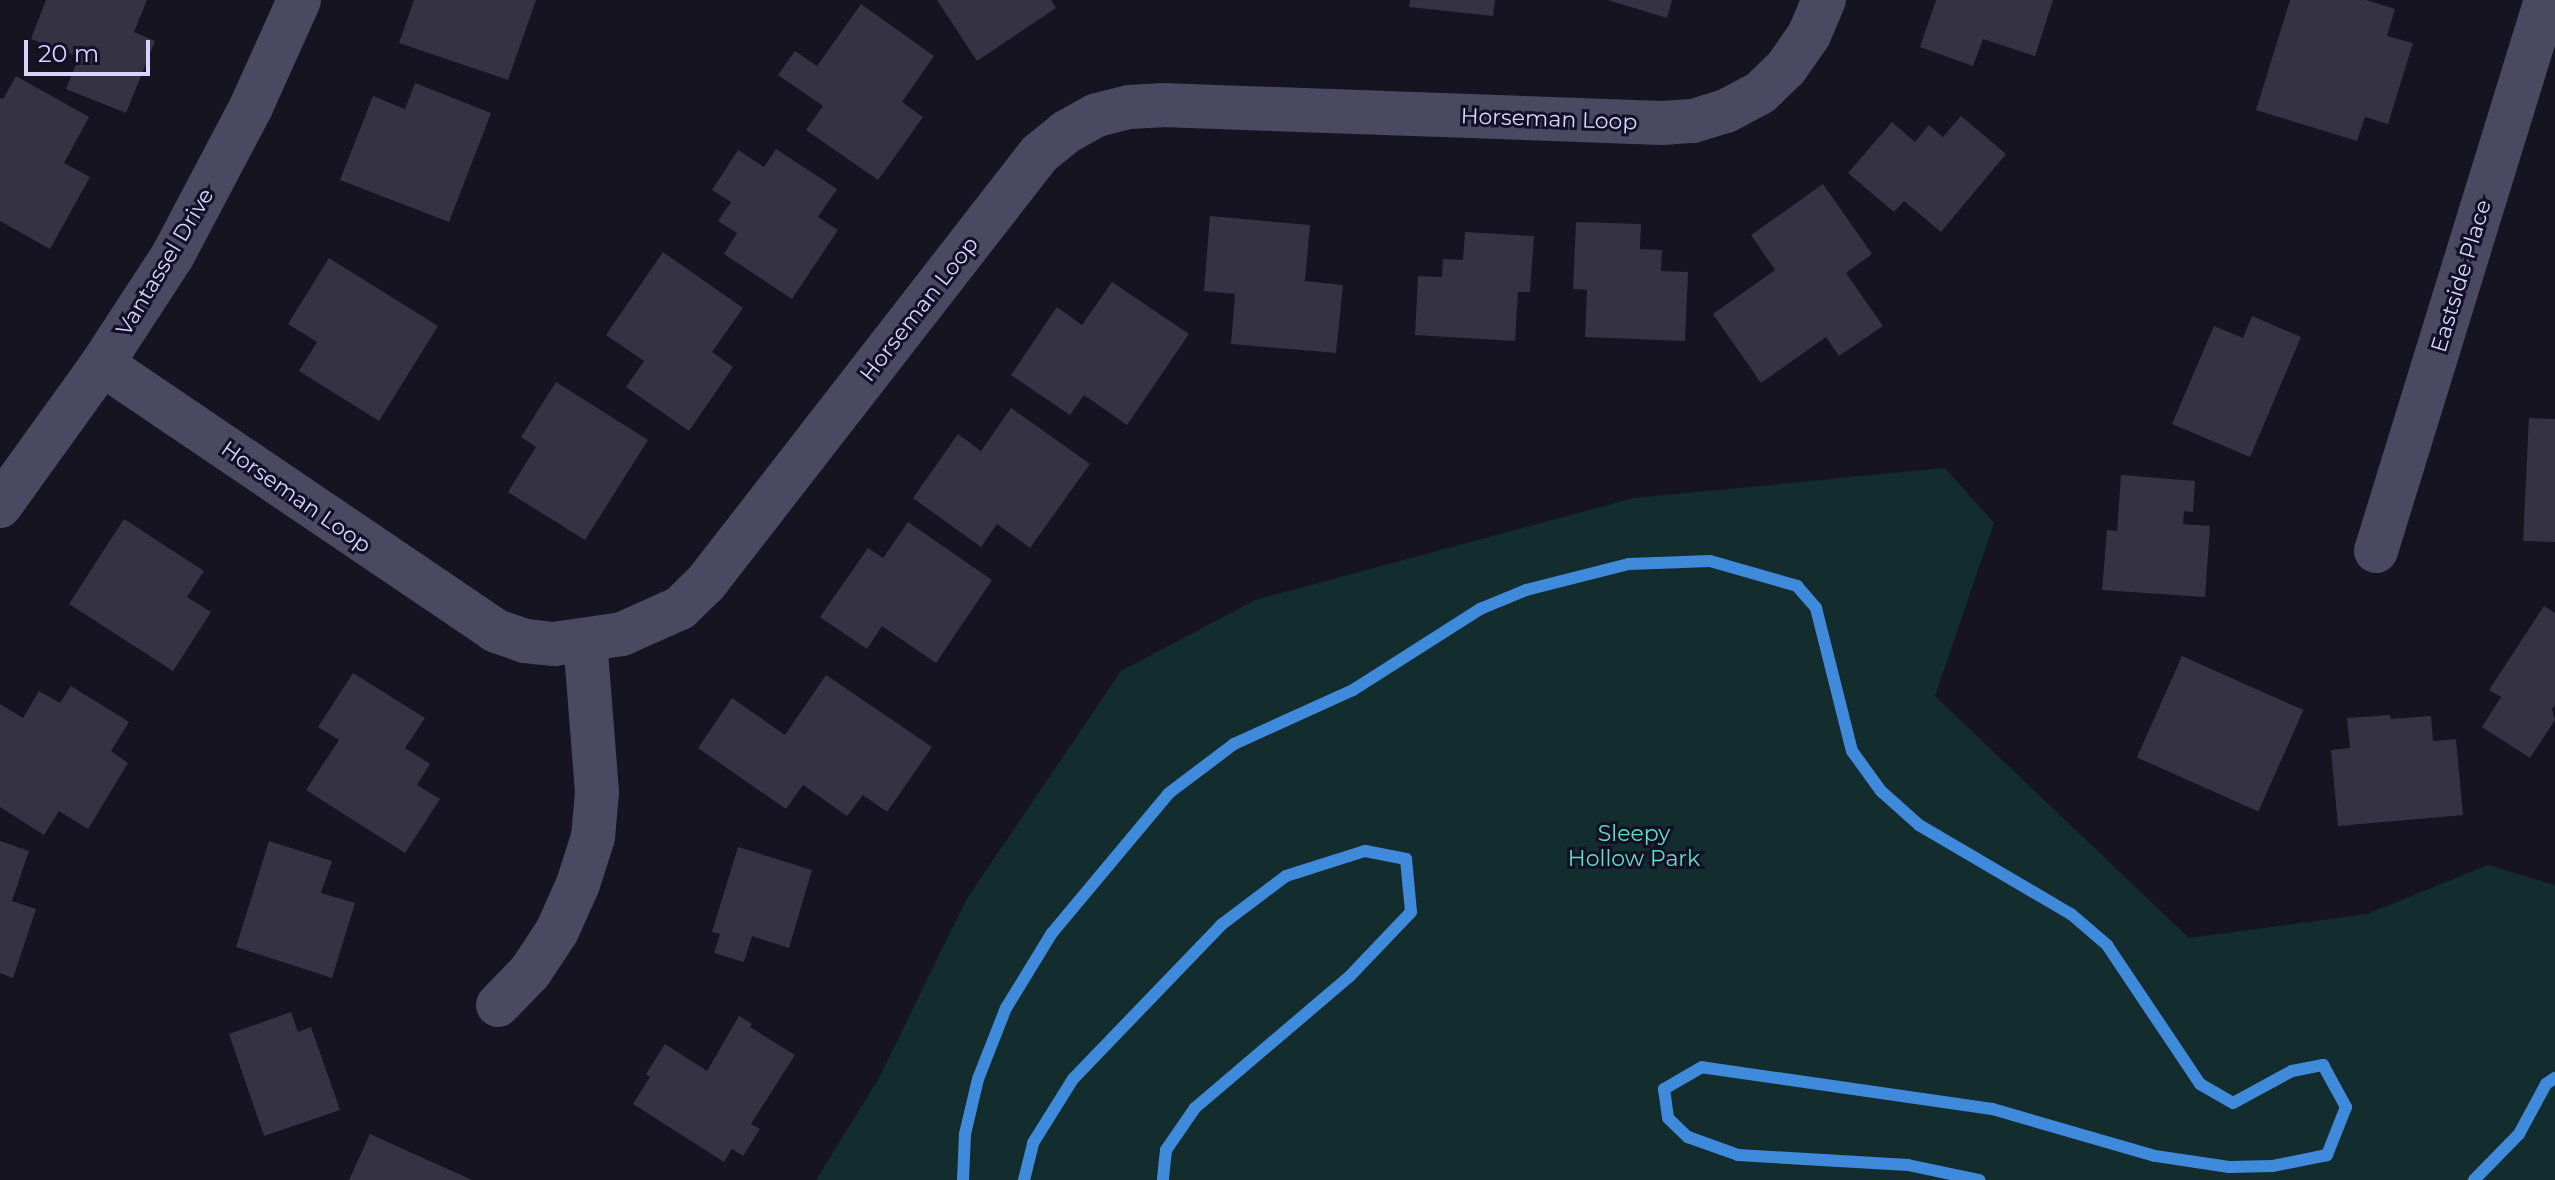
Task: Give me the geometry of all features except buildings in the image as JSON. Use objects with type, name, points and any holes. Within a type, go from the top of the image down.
[{"type":"street","name":"Vantassel Drive","points":[[0,506],[102,364],[173,255],[214,182],[299,0]]},
{"type":"street","name":"Horseman Loop","points":[[102,364],[468,616],[496,631],[525,641],[585,641],[652,624],[680,608],[705,584],[1039,154],[1066,132],[1097,115],[1129,107],[1162,105],[1662,123],[1693,121],[1726,111],[1760,93],[1786,68],[1809,35],[1824,0]]},
{"type":"street","name":"Eastside Place","points":[[2376,551],[2546,0]]},
{"type":"street","points":[[498,1005],[530,972],[557,931],[578,884],[593,837],[597,792],[585,641]]},
{"type":"green space","name":"Sleepy Hollow Park","points":[[1945,468],[1994,523],[1935,696],[2189,938],[2367,914],[2488,865],[2555,885],[2555,1180],[816,1180],[879,1078],[966,900],[1121,671],[1255,600],[1634,498]]},
{"type":"cycle path","points":[[963,1180],[965,1134],[978,1079],[1006,1008],[1052,933],[1169,793],[1234,744],[1353,690],[1480,609],[1526,590],[1629,564],[1710,561],[1797,586],[1816,608],[1852,751],[1881,791],[1919,825],[2071,914],[2107,945],[2200,1084],[2233,1103],[2292,1071],[2323,1065],[2346,1107],[2327,1155],[2273,1166],[2229,1167],[2155,1156],[1992,1109],[1702,1067],[1664,1089],[1668,1118],[1688,1137],[1738,1155],[1908,1165],[1979,1180]]},
{"type":"cycle path","points":[[1024,1180],[1033,1143],[1073,1079],[1221,925],[1286,876],[1365,851],[1406,859],[1411,912],[1350,976],[1195,1108],[1166,1150],[1163,1180]]},
{"type":"cycle path","points":[[2474,1180],[2519,1134],[2546,1084],[2555,1078]]}]
